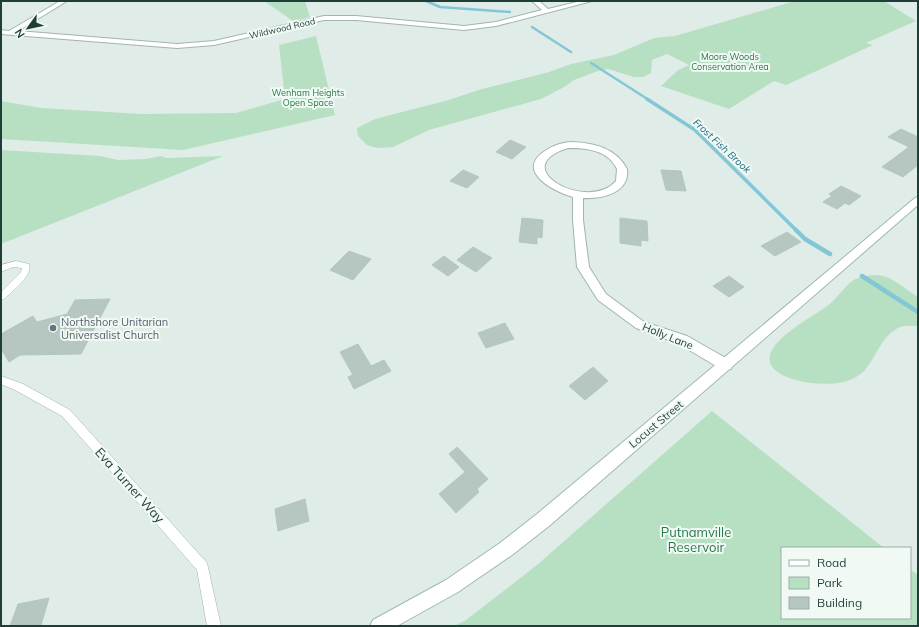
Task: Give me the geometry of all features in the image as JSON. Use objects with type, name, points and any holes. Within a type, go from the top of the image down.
[{"type":"street","points":[[10,33],[64,1]]},
{"type":"street","points":[[535,1],[547,11]]},
{"type":"street","name":"Wildwood Road","points":[[1,32],[157,45],[196,46],[230,40],[324,18],[356,18],[464,28],[496,24],[589,1]]},
{"type":"street","points":[[581,145],[605,151],[620,163],[624,170],[623,177],[620,184],[613,190],[591,195],[578,195],[551,185],[542,177],[539,168],[540,160],[545,153],[561,146],[581,145]]},
{"type":"street","name":"Holly Lane","points":[[578,195],[578,220],[583,266],[602,297],[640,325],[683,340],[726,365]]},
{"type":"street","name":"Locust Street","points":[[378,626],[452,586],[506,549],[544,520],[918,200]]},
{"type":"lane","points":[[1,269],[10,264],[19,263],[26,266],[25,273],[1,297]]},
{"type":"lane","name":"Eva Turner Way","points":[[1,380],[19,387],[66,413],[203,567],[214,626]]},
{"type":"green space","points":[[264,1],[305,1],[310,17],[293,21]]},
{"type":"green space","name":"Moore Woods Conservation Area","points":[[795,1],[884,1],[916,21],[866,43],[873,45],[786,85],[774,81],[729,109],[661,86],[678,70],[689,65],[667,54],[652,60],[651,73],[643,77],[634,77],[608,69],[598,71],[574,80],[566,86],[541,99],[429,130],[393,147],[377,148],[367,145],[358,136],[357,128],[375,119],[549,72],[571,64],[614,55],[654,38],[675,36]]},
{"type":"green space","name":"Wenham Heights Open Space","points":[[316,36],[335,115],[183,150],[1,139],[1,101],[41,108],[142,114],[236,113],[285,99],[279,45]]},
{"type":"green space","points":[[1,150],[100,156],[118,160],[146,159],[161,156],[166,158],[223,156],[1,244]]},
{"type":"green space","points":[[873,275],[879,275],[891,279],[918,297],[918,326],[902,326],[894,330],[881,344],[863,372],[856,377],[842,382],[826,384],[802,382],[785,376],[772,367],[770,361],[771,353],[781,339],[831,303],[852,281]]},
{"type":"green space","name":"Putnamville Reservoir","points":[[712,411],[883,547],[781,547],[781,619],[911,619],[911,570],[918,575],[918,626],[454,626],[466,620],[537,565]]},
{"type":"building","points":[[901,129],[918,137],[918,165],[903,177],[882,167],[909,147],[888,137]]},
{"type":"building","points":[[510,140],[526,147],[512,159],[496,152]]},
{"type":"building","points":[[463,170],[479,177],[467,188],[450,181]]},
{"type":"building","points":[[661,170],[681,171],[686,191],[666,190]]},
{"type":"building","points":[[841,186],[861,196],[849,205],[845,203],[837,209],[823,202],[832,196],[829,194]]},
{"type":"building","points":[[522,218],[543,220],[542,238],[537,237],[537,244],[519,242]]},
{"type":"building","points":[[620,218],[647,221],[648,241],[641,240],[641,246],[620,243]]},
{"type":"building","points":[[787,232],[801,242],[775,256],[761,246]]},
{"type":"building","points":[[473,247],[492,258],[476,272],[457,260]]},
{"type":"building","points":[[349,251],[371,259],[353,280],[330,270]]},
{"type":"building","points":[[444,256],[459,267],[448,276],[432,265]]},
{"type":"building","points":[[729,276],[744,287],[729,297],[713,286]]},
{"type":"building","name":"Northshore Unitarian Universalist Church","points":[[110,299],[81,354],[20,355],[9,362],[1,349],[1,334],[33,316],[37,322],[67,314],[75,300]]},
{"type":"building","points":[[505,323],[514,339],[486,348],[478,333]]},
{"type":"building","points":[[358,344],[371,366],[384,360],[391,371],[354,389],[348,377],[353,375],[340,352]]},
{"type":"building","points":[[593,367],[608,381],[585,400],[569,386]]},
{"type":"building","points":[[457,447],[488,479],[477,489],[479,492],[456,513],[439,494],[465,472],[449,454]]},
{"type":"building","points":[[305,499],[309,521],[278,531],[275,509]]},
{"type":"building","points":[[49,598],[41,625],[10,626],[18,604]]},
{"type":"waterway","name":"Frost Fish Brook","points":[[426,1],[440,7],[510,12]]},
{"type":"waterway","name":"Frost Fish Brook","points":[[532,27],[571,52]]},
{"type":"waterway","name":"Frost Fish Brook","points":[[591,63],[649,100]]},
{"type":"waterway","name":"Frost Fish Brook","points":[[647,99],[695,130],[797,231]]},
{"type":"waterway","name":"Frost Fish Brook","points":[[797,231],[805,239],[830,254]]},
{"type":"waterway","name":"Frost Fish Brook","points":[[862,276],[918,312]]},
{"type":"place","name":"Northshore Unitarian Universalist Church","points":[[53,328]]}]
